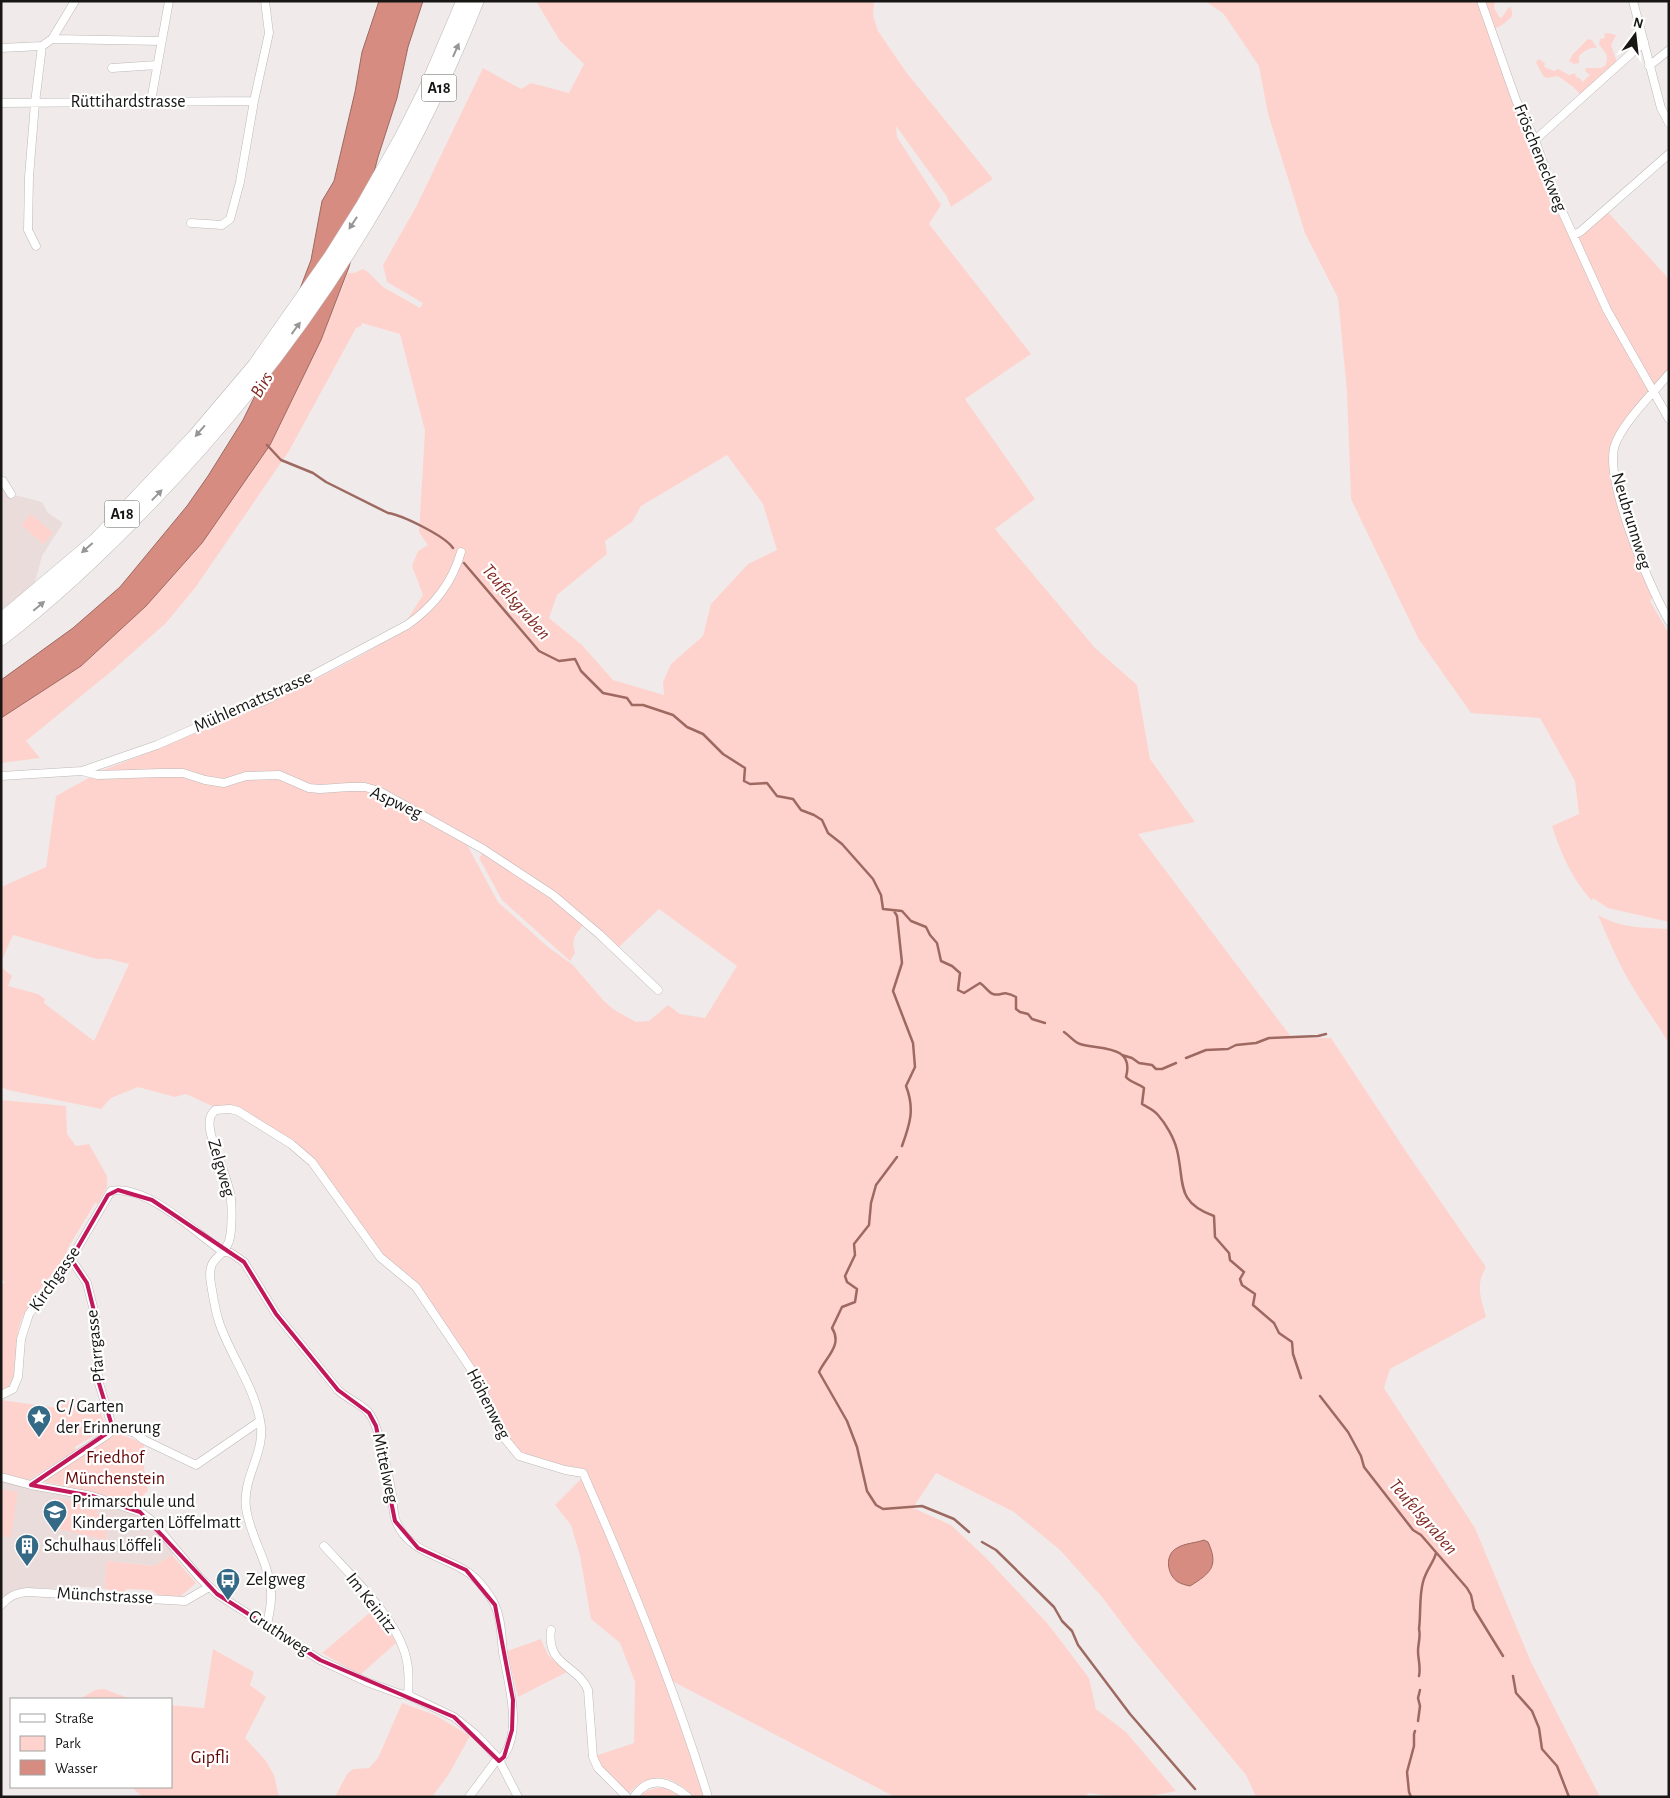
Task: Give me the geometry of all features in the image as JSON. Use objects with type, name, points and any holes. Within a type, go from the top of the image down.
[{"type":"highway","name":"A18","points":[[1,621],[97,540],[177,457],[255,366],[332,256],[364,205],[403,136],[427,88],[464,1]]},
{"type":"highway","name":"A18","points":[[1,638],[105,548],[212,435],[260,375],[348,255],[396,172],[443,78],[476,1]]},
{"type":"street","points":[[1,48],[42,46],[52,39],[75,1]]},
{"type":"street","points":[[150,101],[169,1]]},
{"type":"street","points":[[191,223],[222,225],[230,219],[240,182],[254,101],[269,33],[265,1]]},
{"type":"street","name":"Fröscheneckweg","points":[[1481,1],[1516,100],[1535,140],[1548,181],[1608,310],[1669,420]]},
{"type":"street","points":[[1633,1],[1661,108],[1669,122]]},
{"type":"street","points":[[52,39],[161,41]]},
{"type":"street","points":[[1535,140],[1644,42]]},
{"type":"street","points":[[36,246],[28,230],[29,177],[42,46]]},
{"type":"street","points":[[1650,66],[1669,50]]},
{"type":"street","points":[[112,68],[157,65]]},
{"type":"street","name":"Rüttihardstrasse","points":[[1,103],[254,101]]},
{"type":"street","points":[[1573,236],[1580,232],[1669,154]]},
{"type":"street","name":"Neubrunnweg","points":[[1669,374],[1625,426],[1614,448],[1614,476],[1626,517],[1654,594],[1669,621]]},
{"type":"street","points":[[1,481],[3,481],[11,494]]},
{"type":"street","name":"Mühlemattstrasse","points":[[1,776],[82,771],[157,745],[264,701],[407,626],[422,614],[442,592],[454,572],[461,552]]},
{"type":"street","name":"Aspweg","points":[[82,771],[98,775],[161,772],[183,774],[224,783],[246,776],[279,775],[309,788],[365,787],[378,791],[483,849],[553,895],[599,934],[658,990]]},
{"type":"street","name":"Höhenweg","points":[[215,1110],[230,1108],[238,1111],[291,1144],[312,1162],[380,1257],[416,1286],[480,1381],[501,1434],[520,1456],[565,1470],[584,1473],[667,1672],[708,1797]]},
{"type":"street","name":"Zelgweg","points":[[215,1110],[209,1121],[211,1133],[231,1199],[229,1242],[212,1262],[210,1272],[211,1283],[218,1321],[247,1381],[260,1420],[262,1440],[245,1494],[249,1522],[265,1564],[271,1590],[271,1607],[267,1625]]},
{"type":"street","name":"Mittelweg","points":[[111,1191],[118,1190],[152,1200],[222,1251],[231,1253],[244,1262],[276,1314],[338,1390],[369,1413],[376,1426],[392,1495],[395,1521],[418,1548],[466,1570],[479,1582],[495,1605],[501,1623],[503,1650],[513,1700],[512,1730],[509,1746],[504,1757],[498,1759],[469,1797]]},
{"type":"street","name":"Kirchgasse","points":[[1,1395],[12,1389],[18,1377],[21,1339],[29,1314],[71,1259],[111,1191]]},
{"type":"street","name":"Pfarrgasse","points":[[71,1259],[87,1284],[95,1315],[98,1380],[112,1426]]},
{"type":"street","points":[[31,1485],[107,1435],[111,1431],[112,1426],[135,1433],[144,1440],[196,1465],[260,1420]]},
{"type":"street","name":"Gruthweg","points":[[1,1477],[31,1485],[92,1496],[140,1512],[150,1520],[209,1587],[320,1660],[400,1694],[408,1695],[454,1717],[475,1734],[498,1759],[518,1797]]},
{"type":"street","name":"Im Keinitz","points":[[324,1546],[375,1604],[394,1629],[406,1656],[409,1678],[408,1695]]},
{"type":"street","name":"Münchstrasse","points":[[1,1605],[6,1599],[17,1593],[28,1592],[185,1601],[209,1587]]},
{"type":"street","points":[[552,1630],[550,1638],[552,1647],[559,1660],[586,1683],[593,1757],[598,1768],[627,1797]]},
{"type":"street","points":[[634,1797],[640,1789],[660,1782],[675,1786],[688,1797]]},
{"type":"highlighted area","points":[[118,1190],[152,1200],[244,1262],[276,1314],[338,1390],[369,1413],[376,1426],[395,1521],[418,1548],[466,1570],[495,1605],[513,1700],[512,1730],[504,1757],[499,1761],[454,1717],[320,1660],[217,1594],[140,1512],[92,1496],[31,1485],[113,1429],[98,1380],[95,1315],[87,1283],[71,1259],[108,1195]]},
{"type":"shaded area","points":[[1,481],[11,494],[42,502],[48,513],[63,523],[42,556],[34,585],[1,610]]},
{"type":"shaded area","name":"Primarschule und Kindergarten Löffelmatt","points":[[1,1477],[92,1496],[110,1506],[138,1514],[175,1553],[154,1566],[107,1561],[105,1589],[73,1586],[72,1590],[23,1588],[10,1592],[5,1596],[1,1595]]},
{"type":"green space","points":[[536,1],[874,1],[873,15],[878,31],[906,72],[993,179],[951,207],[946,195],[896,126],[897,137],[941,205],[929,224],[1031,354],[965,399],[1035,499],[995,529],[1095,648],[1137,685],[1150,759],[1195,822],[1138,834],[1292,1038],[1331,1038],[1409,1156],[1486,1267],[1480,1286],[1486,1317],[1390,1369],[1384,1388],[1475,1528],[1531,1662],[1600,1797],[1256,1797],[1246,1775],[1135,1641],[1102,1597],[1060,1550],[1014,1512],[936,1473],[913,1508],[951,1525],[987,1559],[1048,1624],[1089,1678],[1096,1709],[1126,1732],[1176,1791],[1132,1796],[1089,1793],[1084,1797],[895,1797],[672,1681],[640,1597],[587,1474],[519,1456],[508,1444],[479,1381],[416,1287],[380,1257],[312,1162],[238,1111],[215,1110],[212,1106],[186,1094],[175,1097],[138,1087],[111,1098],[101,1109],[1,1087],[1,967],[12,976],[8,986],[38,994],[45,999],[44,1003],[94,1041],[129,964],[109,959],[97,959],[13,935],[1,962],[1,887],[46,867],[56,796],[103,770],[158,749],[296,689],[349,662],[398,634],[423,595],[412,566],[418,551],[428,545],[419,532],[425,431],[400,334],[362,323],[361,326],[356,328],[289,451],[195,588],[166,623],[113,670],[26,741],[40,758],[1,763],[1,718],[81,666],[146,606],[202,543],[270,445],[321,340],[348,273],[354,273],[363,269],[383,287],[420,308],[423,303],[387,282],[383,265],[416,207],[483,68],[521,89],[531,83],[569,93],[584,64],[560,41]],"holes":[[[727,455],[763,504],[777,550],[748,564],[711,604],[703,636],[671,664],[663,682],[664,695],[613,680],[582,645],[549,618],[557,595],[607,554],[605,541],[632,522],[641,506]],[[465,841],[558,895],[618,948],[659,909],[737,966],[705,1018],[680,1014],[668,1005],[649,1021],[636,1022],[613,1009],[573,965],[548,947],[498,902]]]},
{"type":"green space","points":[[1205,1],[1481,1],[1573,235],[1605,209],[1669,279],[1669,374],[1617,439],[1614,476],[1654,594],[1650,601],[1669,634],[1669,922],[1608,908],[1593,898],[1592,901],[1568,866],[1552,826],[1579,814],[1575,781],[1540,718],[1471,713],[1418,638],[1351,499],[1347,392],[1338,298],[1305,233],[1268,114],[1259,66],[1223,13]]},
{"type":"green space","points":[[1483,1],[1495,1],[1494,8],[1500,18],[1511,7],[1512,16],[1504,24],[1494,29]]},
{"type":"green space","points":[[1604,34],[1616,35],[1611,45],[1617,62],[1580,94],[1558,76],[1547,78],[1543,76],[1536,62],[1539,59],[1545,63],[1544,67],[1554,71],[1558,69],[1569,75],[1575,73],[1576,77],[1580,78],[1582,82],[1590,75],[1585,71],[1586,68],[1605,66],[1607,56],[1599,44],[1600,39],[1605,38]]},
{"type":"green space","points":[[1588,39],[1592,40],[1597,48],[1589,49],[1581,54],[1579,56],[1579,63],[1574,64],[1569,61],[1572,55]]},
{"type":"green space","points":[[31,514],[53,533],[43,544],[21,525]]},
{"type":"green space","points":[[484,851],[544,891],[584,924],[575,937],[573,944],[575,953],[570,961],[502,900],[479,858]]},
{"type":"green space","points":[[1598,915],[1624,925],[1669,929],[1669,1044],[1624,972]]},
{"type":"green space","points":[[1,1100],[66,1106],[67,1134],[76,1146],[89,1144],[107,1176],[107,1187],[98,1204],[95,1203],[68,1248],[64,1259],[38,1292],[22,1318],[18,1331],[14,1377],[1,1393],[1,1284],[5,1283],[1,1278]]},
{"type":"green space","name":"Friedhof Münchenstein","points":[[75,1396],[86,1414],[98,1407],[105,1423],[100,1432],[75,1447],[76,1450],[29,1480],[1,1473],[1,1400],[58,1408]]},
{"type":"green space","name":"Friedhof Münchenstein","points":[[116,1433],[144,1445],[144,1468],[148,1491],[132,1505],[92,1492],[45,1482],[45,1479]]},
{"type":"green space","points":[[582,1478],[663,1671],[704,1792],[702,1797],[695,1797],[679,1784],[663,1778],[647,1780],[630,1792],[627,1792],[603,1769],[595,1756],[634,1743],[635,1682],[620,1643],[591,1619],[580,1556],[571,1525],[555,1505]]},
{"type":"green space","points":[[1,1489],[18,1492],[11,1537],[1,1537]]},
{"type":"green space","points":[[55,1498],[98,1507],[97,1514],[106,1516],[106,1540],[50,1527]]},
{"type":"green space","points":[[172,1555],[196,1583],[180,1597],[158,1595],[151,1590],[127,1589],[123,1593],[105,1589],[106,1561],[154,1566]]},
{"type":"green space","points":[[373,1610],[388,1628],[396,1643],[360,1675],[322,1653]]},
{"type":"green space","points":[[541,1639],[548,1655],[567,1672],[518,1697],[507,1651]]},
{"type":"green space","name":"Gipfli","points":[[213,1649],[254,1672],[250,1685],[266,1697],[245,1738],[266,1761],[274,1775],[279,1797],[142,1797],[133,1788],[172,1788],[172,1705],[204,1708]]},
{"type":"green space","points":[[104,1689],[128,1698],[82,1698],[95,1690]]},
{"type":"green space","points":[[402,1703],[435,1715],[470,1736],[449,1774],[432,1797],[335,1797],[347,1774],[353,1769],[369,1768],[378,1758]]},
{"type":"green space","points":[[656,1788],[667,1788],[680,1797],[640,1797],[646,1791]]},
{"type":"water","name":"Birs","points":[[379,1],[423,1],[408,47],[397,98],[378,157],[349,267],[321,340],[270,445],[202,543],[146,606],[81,666],[1,718],[1,680],[73,628],[120,587],[187,506],[243,420],[274,357],[311,260],[322,201],[334,181],[355,92],[362,52]]},
{"type":"water","points":[[1204,1540],[1208,1542],[1213,1557],[1213,1563],[1208,1573],[1190,1586],[1178,1582],[1169,1570],[1170,1555],[1180,1546]]},
{"type":"waterway","name":"Teufelsgraben","points":[[267,445],[281,460],[313,473],[326,482],[388,513],[423,527],[453,548]]},
{"type":"waterway","name":"Teufelsgraben","points":[[464,563],[539,651],[559,661],[575,659],[581,671],[603,693],[627,698],[632,705],[643,705],[673,715],[687,727],[703,734],[723,754],[745,768],[744,781],[750,784],[767,783],[777,796],[793,799],[801,810],[822,820],[828,833],[842,844],[873,879],[881,895],[883,909],[902,911],[911,921],[926,927],[937,943],[941,961],[952,966],[960,973],[958,990],[964,993],[980,983],[993,994],[1005,993],[1016,997],[1016,1009],[1028,1014],[1032,1019],[1045,1023]]},
{"type":"waterway","points":[[894,911],[897,916],[902,963],[893,991],[913,1043],[915,1067],[906,1086],[911,1109],[902,1146]]},
{"type":"waterway","name":"Teufelsgraben","points":[[1064,1032],[1078,1043],[1114,1050],[1125,1059],[1127,1066],[1126,1077],[1144,1088],[1142,1104],[1158,1115],[1174,1141],[1187,1198],[1193,1204],[1214,1216],[1215,1237],[1229,1253],[1230,1260],[1244,1272],[1240,1279],[1242,1285],[1255,1294],[1253,1305],[1274,1323],[1279,1333],[1292,1342],[1293,1354],[1301,1378]]},
{"type":"waterway","points":[[1186,1058],[1206,1050],[1228,1049],[1236,1045],[1256,1043],[1269,1038],[1326,1034]]},
{"type":"waterway","points":[[1122,1055],[1132,1058],[1139,1063],[1152,1065],[1156,1069],[1162,1069],[1176,1063]]},
{"type":"waterway","points":[[897,1157],[876,1185],[871,1203],[869,1225],[854,1244],[855,1255],[845,1276],[847,1282],[857,1289],[855,1302],[842,1307],[832,1328],[835,1334],[835,1345],[819,1372],[847,1421],[857,1447],[867,1491],[876,1505],[883,1509],[922,1506],[954,1519],[969,1532]]},
{"type":"waterway","name":"Teufelsgraben","points":[[1320,1396],[1348,1432],[1361,1456],[1364,1467],[1413,1530],[1421,1535],[1467,1588],[1471,1595],[1474,1609],[1503,1656]]},
{"type":"waterway","points":[[982,1542],[996,1550],[1054,1607],[1062,1621],[1072,1631],[1078,1645],[1130,1714],[1195,1789]]},
{"type":"waterway","points":[[1419,1676],[1418,1651],[1422,1588],[1424,1578],[1436,1553]]},
{"type":"waterway","name":"Teufelsgraben","points":[[1513,1676],[1516,1693],[1532,1711],[1539,1728],[1542,1749],[1557,1766],[1569,1797]]},
{"type":"waterway","points":[[1418,1721],[1420,1690]]},
{"type":"waterway","points":[[1411,1797],[1407,1772],[1414,1746],[1415,1731]]},
{"type":"place","name":"C / Garten der Erinnerung","points":[[39,1438]]},
{"type":"place","name":"Primarschule und Kindergarten Löffelmatt","points":[[55,1533]]},
{"type":"place","name":"Schulhaus Löffeli","points":[[27,1567]]},
{"type":"place","name":"Zelgweg","points":[[228,1601]]}]
